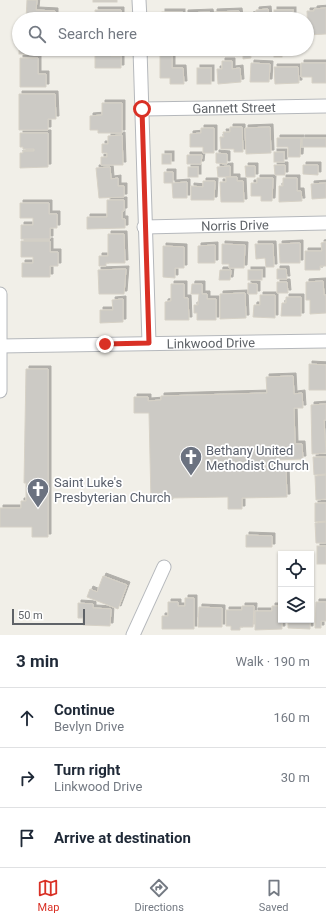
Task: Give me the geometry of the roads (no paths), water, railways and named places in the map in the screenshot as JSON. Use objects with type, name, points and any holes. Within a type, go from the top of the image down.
[{"type":"street","points":[[139,0],[140,12]]},
{"type":"street","points":[[140,56],[144,226],[149,343]]},
{"type":"street","name":"Gannett Street","points":[[142,109],[326,106]]},
{"type":"street","name":"Norris Drive","points":[[144,226],[326,222]]},
{"type":"street","points":[[0,294],[0,391]]},
{"type":"street","name":"Linkwood Drive","points":[[0,346],[326,341]]},
{"type":"street","points":[[133,635],[164,567]]},
{"type":"place","name":"Bethany United Methodist Church","points":[[191,476]]},
{"type":"place","name":"Saint Luke's Presbyterian Church","points":[[38,508]]}]
